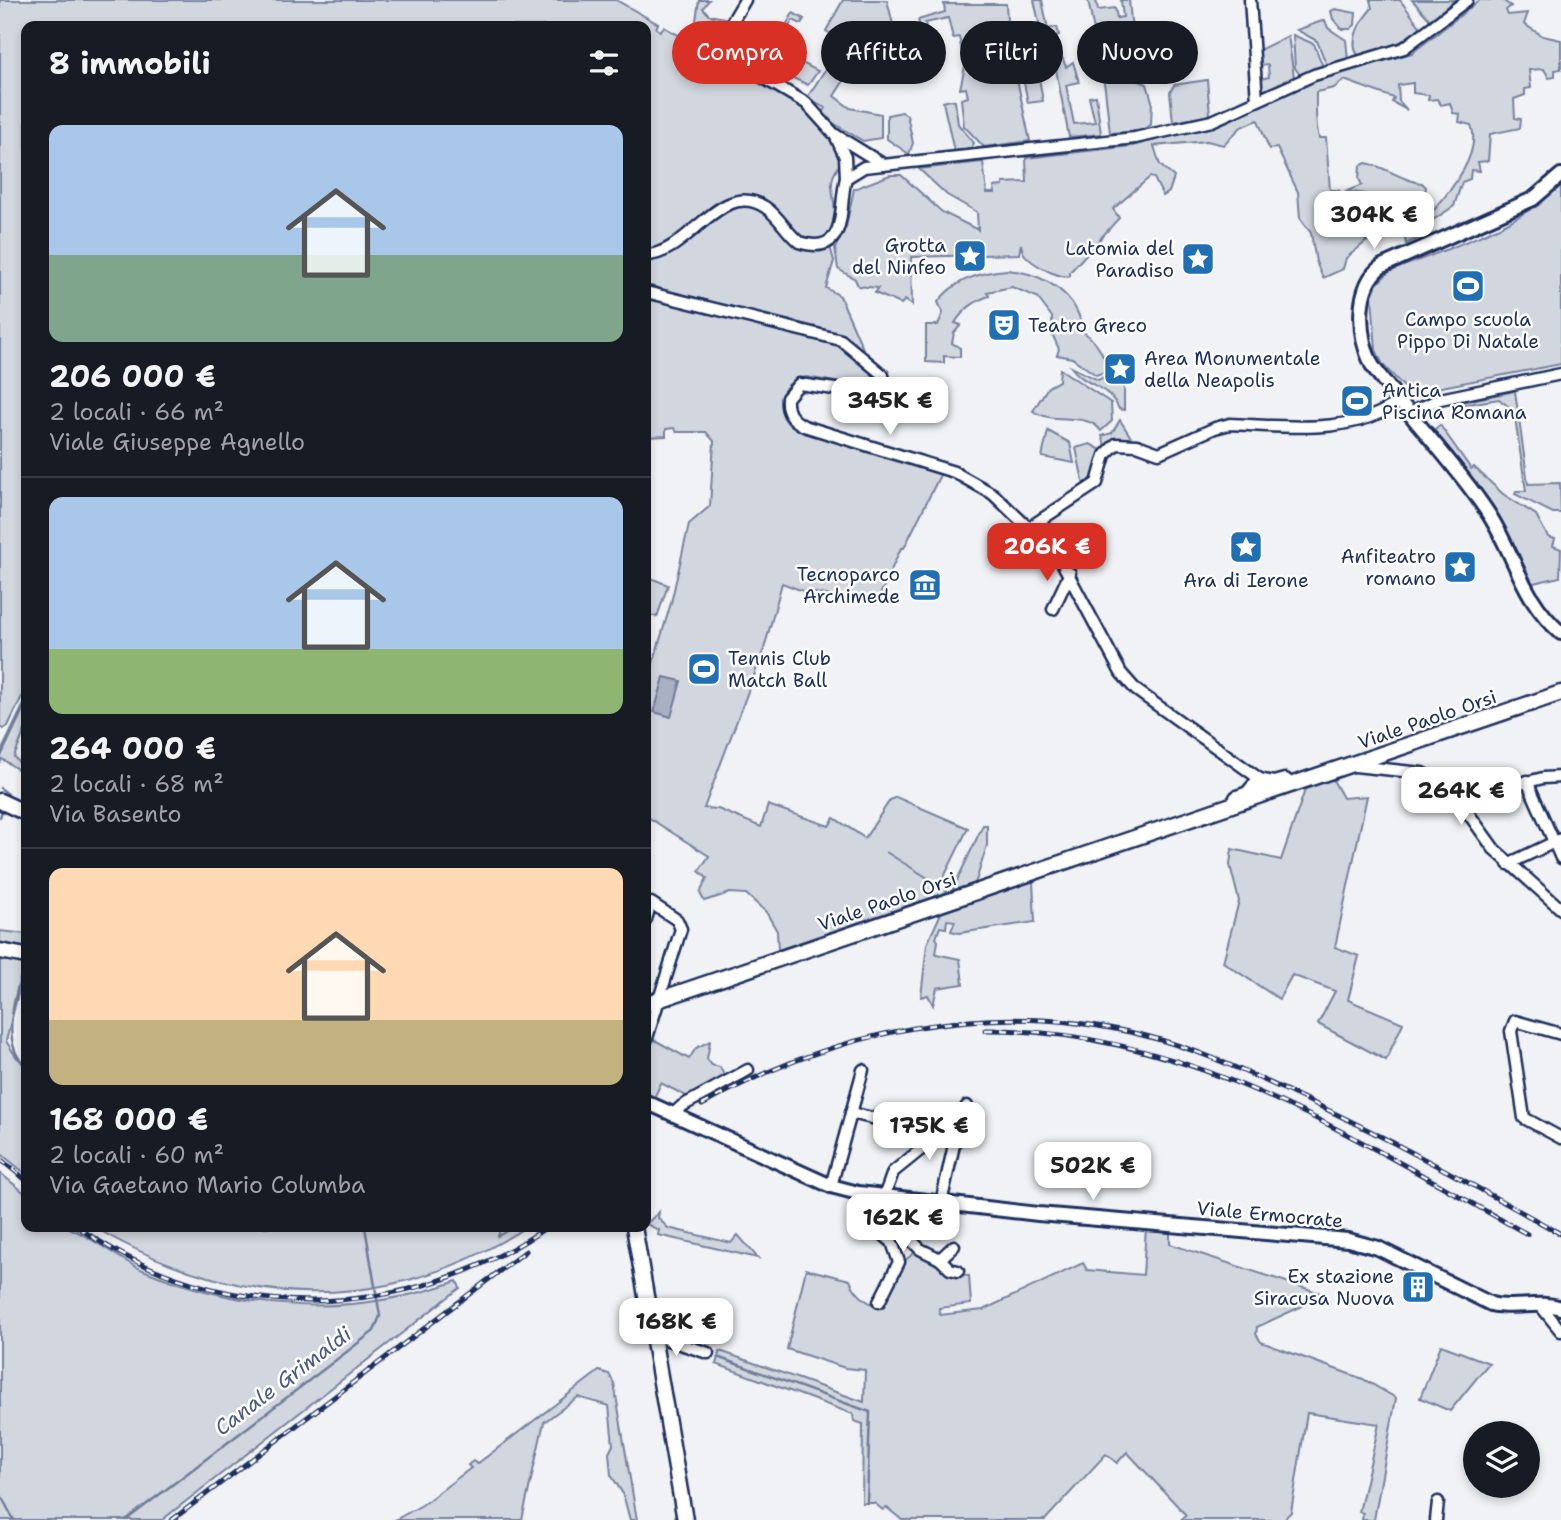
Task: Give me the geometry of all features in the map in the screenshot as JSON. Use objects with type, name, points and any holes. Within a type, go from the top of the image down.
[{"type":"main road","points":[[1561,175],[1533,199],[1391,261],[1370,277],[1363,293],[1367,354],[1399,401],[1485,507],[1529,598],[1561,633]]},
{"type":"main road","name":"Viale Paolo Orsi","points":[[1261,788],[1561,687]]},
{"type":"main road","name":"Viale Paolo Orsi","points":[[651,1002],[1141,835],[1261,788],[1348,766],[1561,693]]},
{"type":"main road","points":[[0,793],[21,804]]},
{"type":"main road","points":[[0,801],[21,811]]},
{"type":"main road","points":[[0,951],[21,955]]},
{"type":"main road","name":"Viale Ermocrate","points":[[651,1104],[831,1186],[883,1197],[1363,1242],[1491,1304],[1517,1308],[1540,1305],[1561,1308]]},
{"type":"main road","points":[[628,1232],[677,1520]]},
{"type":"main road","points":[[635,1232],[685,1520]]},
{"type":"street","points":[[651,254],[664,251],[723,206],[741,201],[754,202],[766,208],[799,242],[818,244],[830,240],[838,232],[846,178],[845,157],[834,134],[806,103],[724,55],[723,37],[745,0]]},
{"type":"street","points":[[1250,0],[1257,100]]},
{"type":"street","points":[[846,178],[863,167],[881,163],[918,162],[1135,138],[1212,121],[1314,75],[1404,48],[1467,0]]},
{"type":"street","points":[[834,134],[881,163]]},
{"type":"street","points":[[651,293],[846,343],[883,375],[885,389],[870,394],[799,384],[787,398],[788,410],[793,419],[814,429],[964,477],[993,494],[1059,557],[1070,573],[1121,673],[1136,690],[1246,766],[1261,788]]},
{"type":"street","points":[[1409,413],[1428,402],[1561,374]]},
{"type":"street","points":[[1030,527],[1097,483],[1105,456],[1116,444],[1137,445],[1159,453],[1230,424],[1328,425],[1378,415],[1399,401]]},
{"type":"street","points":[[1053,609],[1070,573]]},
{"type":"street","points":[[1348,766],[1382,767],[1436,777],[1460,799],[1494,849],[1561,909]]},
{"type":"street","points":[[1460,799],[1527,781],[1561,777]]},
{"type":"street","points":[[1527,781],[1558,841],[1561,858]]},
{"type":"street","points":[[1508,863],[1558,841]]},
{"type":"street","points":[[651,904],[677,920],[681,929],[651,1026]]},
{"type":"street","points":[[1561,1034],[1515,1021],[1511,1031],[1524,1118],[1561,1138]]},
{"type":"street","points":[[831,1186],[863,1069]]},
{"type":"street","points":[[672,1115],[682,1106],[748,1070]]},
{"type":"street","points":[[941,1203],[960,1118],[967,1106]]},
{"type":"street","points":[[851,1113],[939,1134]]},
{"type":"street","points":[[879,1301],[899,1262],[891,1242],[873,1226],[892,1172],[960,1118]]},
{"type":"street","points":[[883,1197],[899,1228],[920,1249],[940,1259],[950,1269],[958,1271]]},
{"type":"street","points":[[940,1259],[954,1246]]},
{"type":"street","points":[[1540,1305],[1561,1331]]},
{"type":"street","points":[[1552,1319],[1551,1314],[1561,1308]]},
{"type":"street","points":[[653,1335],[708,1353]]},
{"type":"street","points":[[1436,1520],[1438,1502]]},
{"type":"shaded area","points":[[0,0],[616,0],[658,24],[656,28],[660,31],[664,27],[672,32],[672,84],[765,84],[804,106],[835,144],[842,161],[832,182],[835,221],[829,235],[810,240],[800,237],[768,203],[758,197],[743,195],[725,199],[659,248],[651,249],[651,21],[21,21],[21,699],[8,726],[3,729],[0,727]]},
{"type":"shaded area","points":[[699,0],[709,0],[703,8],[709,15],[729,19],[728,21],[696,21]]},
{"type":"shaded area","points":[[843,0],[887,0],[892,21],[831,21]]},
{"type":"shaded area","points":[[1034,0],[1042,0],[1046,21],[1039,21]]},
{"type":"shaded area","points":[[1088,0],[1096,0],[1098,10],[1115,8],[1117,18],[1123,17],[1121,0],[1129,0],[1131,21],[1092,21]]},
{"type":"shaded area","points":[[1370,0],[1400,0],[1421,28],[1396,45],[1359,57],[1354,44],[1355,37],[1372,8]]},
{"type":"shaded area","points":[[1412,0],[1455,0],[1430,20]]},
{"type":"shaded area","points":[[1480,0],[1502,0],[1511,6],[1506,10],[1508,15],[1528,13],[1524,24],[1543,36],[1561,40],[1561,69],[1555,70],[1555,77],[1549,78],[1544,69],[1529,70],[1531,88],[1525,89],[1525,95],[1514,99],[1515,118],[1521,119],[1520,128],[1490,134],[1488,161],[1478,162],[1480,171],[1471,170],[1470,179],[1462,182],[1454,206],[1433,220],[1427,234],[1406,244],[1404,233],[1407,229],[1399,217],[1386,219],[1359,208],[1355,213],[1350,210],[1343,219],[1367,241],[1346,258],[1343,269],[1323,278],[1316,262],[1311,233],[1300,218],[1298,192],[1277,148],[1269,149],[1258,120],[1241,127],[1223,145],[1207,141],[1154,146],[1160,165],[1174,177],[1169,192],[1163,196],[1154,178],[1150,177],[1113,209],[1119,218],[1070,272],[1070,276],[1053,273],[1033,262],[1024,254],[1021,244],[1019,254],[911,257],[912,305],[905,300],[901,304],[875,293],[878,288],[858,286],[855,279],[838,269],[835,248],[846,227],[854,189],[890,175],[901,175],[942,212],[978,230],[977,212],[947,195],[919,169],[983,162],[987,193],[995,193],[994,187],[1003,186],[1003,183],[1027,182],[1026,158],[1132,146],[1225,122],[1318,79],[1412,53]],"holes":[[[1344,80],[1394,98],[1392,102],[1407,110],[1399,101],[1398,85],[1413,83],[1413,93],[1429,95],[1428,100],[1437,99],[1441,105],[1450,103],[1453,113],[1460,114],[1459,122],[1471,125],[1473,136],[1469,159],[1456,182],[1434,210],[1430,211],[1423,201],[1426,187],[1422,183],[1366,163],[1360,166],[1359,179],[1362,185],[1347,191],[1365,194],[1364,199],[1347,198],[1338,190],[1330,190],[1326,138],[1319,138],[1317,127],[1316,92],[1334,88]]]},
{"type":"shaded area","points":[[944,4],[1006,4],[1007,21],[960,21],[960,42],[959,37],[953,38],[948,18],[918,21],[945,12]]},
{"type":"shaded area","points":[[1335,9],[1356,13],[1355,25],[1350,29],[1342,29],[1333,19],[1331,11]]},
{"type":"shaded area","points":[[793,13],[804,19],[803,21],[788,21]]},
{"type":"shaded area","points":[[1325,20],[1328,28],[1346,40],[1348,60],[1327,66],[1317,41],[1297,30]]},
{"type":"shaded area","points":[[1293,35],[1314,44],[1323,67],[1300,75],[1295,68]]},
{"type":"shaded area","points":[[1288,36],[1294,77],[1263,91],[1261,79],[1269,77],[1268,65],[1260,66],[1259,50]]},
{"type":"shaded area","points":[[1063,59],[1066,67],[1073,62],[1077,75],[1077,82],[1066,85],[1074,124],[1095,122],[1089,97],[1096,96],[1101,134],[1069,137],[1059,84],[1063,84]]},
{"type":"shaded area","points":[[807,66],[818,71],[808,85],[806,84]]},
{"type":"shaded area","points":[[821,76],[821,84],[842,84],[834,96],[850,108],[881,114],[881,138],[863,141],[820,115],[825,108],[807,98]]},
{"type":"shaded area","points":[[1207,80],[1210,115],[1173,122],[1170,92],[1174,85],[1198,84],[1198,81]]},
{"type":"shaded area","points":[[961,84],[1018,84],[1030,141],[984,147],[964,126],[961,99],[968,97],[966,88],[960,89]]},
{"type":"shaded area","points":[[1024,84],[1040,84],[1043,101],[1028,103]]},
{"type":"shaded area","points":[[1104,84],[1147,84],[1152,101],[1151,125],[1140,131],[1110,133]]},
{"type":"shaded area","points":[[955,101],[958,124],[974,143],[971,149],[954,151],[943,102]]},
{"type":"shaded area","points":[[902,112],[907,115],[913,143],[909,154],[887,139],[887,115]]},
{"type":"shaded area","name":"Campo scuola Pippo Di Natale","points":[[1561,185],[1561,364],[1426,390],[1404,387],[1383,365],[1376,350],[1372,296],[1377,284],[1389,272],[1502,226],[1523,214]]},
{"type":"shaded area","points":[[741,206],[755,208],[766,215],[790,242],[800,248],[813,250],[830,246],[834,261],[826,288],[840,296],[864,351],[841,335],[651,286],[651,260],[672,253],[728,210]]},
{"type":"shaded area","points":[[1007,270],[1039,278],[1059,289],[1067,297],[1079,316],[1082,331],[1103,355],[1105,372],[1096,375],[1072,358],[1057,355],[1059,349],[1053,336],[1052,317],[1037,297],[1012,287],[987,292],[989,296],[974,303],[958,318],[955,323],[961,325],[954,333],[952,343],[960,348],[960,357],[944,356],[944,363],[926,362],[926,325],[938,325],[943,313],[938,302],[944,294],[968,278]]},
{"type":"shaded area","points":[[651,298],[839,345],[876,375],[880,386],[870,388],[807,377],[798,379],[786,388],[780,401],[788,424],[941,473],[904,548],[901,548],[876,604],[803,591],[782,583],[764,649],[704,808],[718,809],[761,827],[768,805],[829,826],[834,818],[865,838],[890,800],[896,797],[968,828],[942,881],[936,883],[886,852],[947,890],[945,893],[778,950],[777,931],[766,912],[746,894],[730,893],[704,901],[700,893],[707,878],[699,871],[709,856],[651,819],[651,670],[671,603],[689,524],[710,506],[714,441],[706,432],[677,432],[674,428],[666,429],[666,436],[651,437]]},
{"type":"shaded area","points":[[1071,367],[1098,380],[1118,370],[1124,373],[1124,410],[1119,409],[1108,394]]},
{"type":"shaded area","points":[[1060,369],[1111,403],[1112,421],[1101,431],[1088,421],[1050,417],[1033,411],[1048,387],[1059,381]]},
{"type":"shaded area","points":[[1515,391],[1528,484],[1560,483],[1561,513],[1553,513],[1515,494],[1516,491],[1526,491],[1514,411],[1499,399],[1462,405],[1462,402]]},
{"type":"shaded area","points":[[1120,420],[1132,439],[1116,439],[1105,445],[1102,436],[1112,433]]},
{"type":"shaded area","points":[[1440,425],[1471,469],[1474,467],[1503,494],[1536,515],[1548,537],[1555,539],[1553,546],[1561,549],[1560,577],[1529,584],[1496,511],[1434,430]]},
{"type":"shaded area","points":[[1048,431],[1070,443],[1074,463],[1042,457]]},
{"type":"shaded area","points":[[1090,444],[1103,451],[1095,481],[1084,486],[1076,448]]},
{"type":"shaded area","points":[[651,578],[668,585],[657,617],[651,615]]},
{"type":"shaded area","points":[[21,710],[21,740],[14,757],[21,765],[21,772],[2,759],[0,763],[0,754]]},
{"type":"shaded area","points":[[1332,778],[1343,798],[1367,796],[1335,947],[1359,956],[1348,1000],[1403,1023],[1386,1060],[1318,1024],[1335,991],[1292,975],[1279,999],[1223,962],[1239,901],[1230,865],[1232,849],[1281,860],[1306,787]]},
{"type":"shaded area","points":[[983,825],[987,825],[987,845],[975,883],[952,891]]},
{"type":"shaded area","points":[[1033,881],[1035,922],[959,933],[951,931],[955,921],[947,920],[946,928],[940,927],[936,938],[936,954],[960,959],[963,984],[937,988],[933,1005],[928,995],[921,997],[927,944],[941,913]]},
{"type":"shaded area","points":[[0,931],[21,933],[21,948],[0,944]]},
{"type":"shaded area","points":[[0,958],[21,962],[21,982],[6,1041],[21,1060],[21,1170],[0,1153]]},
{"type":"shaded area","points":[[651,1038],[689,1059],[696,1048],[710,1041],[707,1059],[712,1065],[720,1067],[725,1077],[688,1097],[661,1083],[654,1098],[651,1096]]},
{"type":"shaded area","points":[[0,1173],[21,1190],[21,1232],[77,1232],[143,1270],[220,1295],[259,1302],[338,1305],[418,1293],[457,1281],[460,1288],[162,1520],[0,1520]]},
{"type":"shaded area","points":[[659,1212],[658,1218],[668,1228],[731,1243],[738,1235],[758,1258],[658,1235],[659,1230],[651,1226],[651,1219]]},
{"type":"shaded area","points":[[1146,1227],[1170,1232],[1170,1244],[1323,1294],[1322,1297],[1257,1327],[1256,1334],[1261,1342],[1363,1379],[1396,1398],[1374,1520],[1362,1520],[1363,1513],[1359,1512],[1379,1424],[1307,1413],[1291,1512],[1283,1520],[1181,1520],[1186,1515],[1127,1452],[1117,1463],[1106,1454],[1045,1520],[902,1520],[886,1507],[883,1510],[874,1503],[862,1503],[863,1424],[854,1421],[853,1414],[716,1364],[720,1351],[864,1402],[865,1370],[845,1368],[787,1349],[806,1269],[850,1280],[861,1296],[879,1306],[904,1261],[917,1251],[949,1274],[969,1276],[971,1304],[939,1308],[940,1315],[983,1310],[1083,1263],[1087,1270],[1143,1275]]},
{"type":"shaded area","points":[[103,1232],[499,1232],[498,1236],[505,1232],[517,1232],[473,1257],[419,1277],[365,1289],[310,1292],[255,1287],[201,1275],[147,1255]]},
{"type":"shaded area","points":[[1441,1345],[1489,1363],[1450,1411],[1420,1398]]},
{"type":"shaded area","points":[[599,1371],[609,1374],[614,1383],[637,1520],[630,1520],[623,1494],[611,1475],[609,1453],[613,1445],[609,1406],[578,1397],[544,1422],[522,1520],[395,1520],[422,1505],[471,1468],[468,1465],[473,1461],[477,1464]]},
{"type":"water","points":[[664,677],[681,681],[671,717],[654,712]]},
{"type":"waterway","name":"Canale Grimaldi","points":[[0,758],[21,714]]},
{"type":"waterway","name":"Canale Grimaldi","points":[[0,788],[8,794]]},
{"type":"waterway","name":"Canale Grimaldi","points":[[0,817],[3,808]]},
{"type":"waterway","name":"Canale Grimaldi","points":[[21,976],[11,1033],[13,1046],[21,1060]]},
{"type":"waterway","name":"Canale Grimaldi","points":[[126,1520],[374,1331],[380,1316],[366,1232]]},
{"type":"waterway","points":[[720,1358],[870,1412],[867,1503]]},
{"type":"waterway","points":[[0,1494],[14,1520]]},
{"type":"railway","points":[[702,1105],[753,1079],[807,1057],[862,1039],[918,1027],[974,1021],[1032,1020],[1089,1025],[1165,1041],[1240,1069],[1395,1144],[1561,1234]]},
{"type":"railway","points":[[985,1030],[1060,1035],[1132,1048],[1201,1069],[1334,1127],[1527,1234]]},
{"type":"railway","points":[[0,1159],[21,1176]]},
{"type":"railway","points":[[86,1232],[133,1260],[191,1283],[251,1297],[313,1301],[374,1296],[435,1282],[493,1259],[539,1232]]},
{"type":"railway","points":[[172,1520],[526,1251]]},
{"type":"place","name":"Grotta del Ninfeo","points":[[970,256]]},
{"type":"place","name":"Latomia del Paradiso","points":[[1198,259]]},
{"type":"place","name":"Campo scuola Pippo Di Natale","points":[[1468,286]]},
{"type":"place","name":"Teatro Greco","points":[[1004,325]]},
{"type":"place","name":"Area Monumentale della Neapolis","points":[[1120,369]]},
{"type":"place","name":"Antica Piscina Romana","points":[[1357,401]]},
{"type":"place","name":"Ara di Ierone","points":[[1246,547]]},
{"type":"place","name":"Anfiteatro romano","points":[[1460,567]]},
{"type":"place","name":"Tecnoparco Archimede","points":[[925,585]]},
{"type":"place","name":"Tennis Club Match Ball","points":[[704,669]]},
{"type":"place","name":"Ex stazione Siracusa Nuova","points":[[1418,1287]]}]
